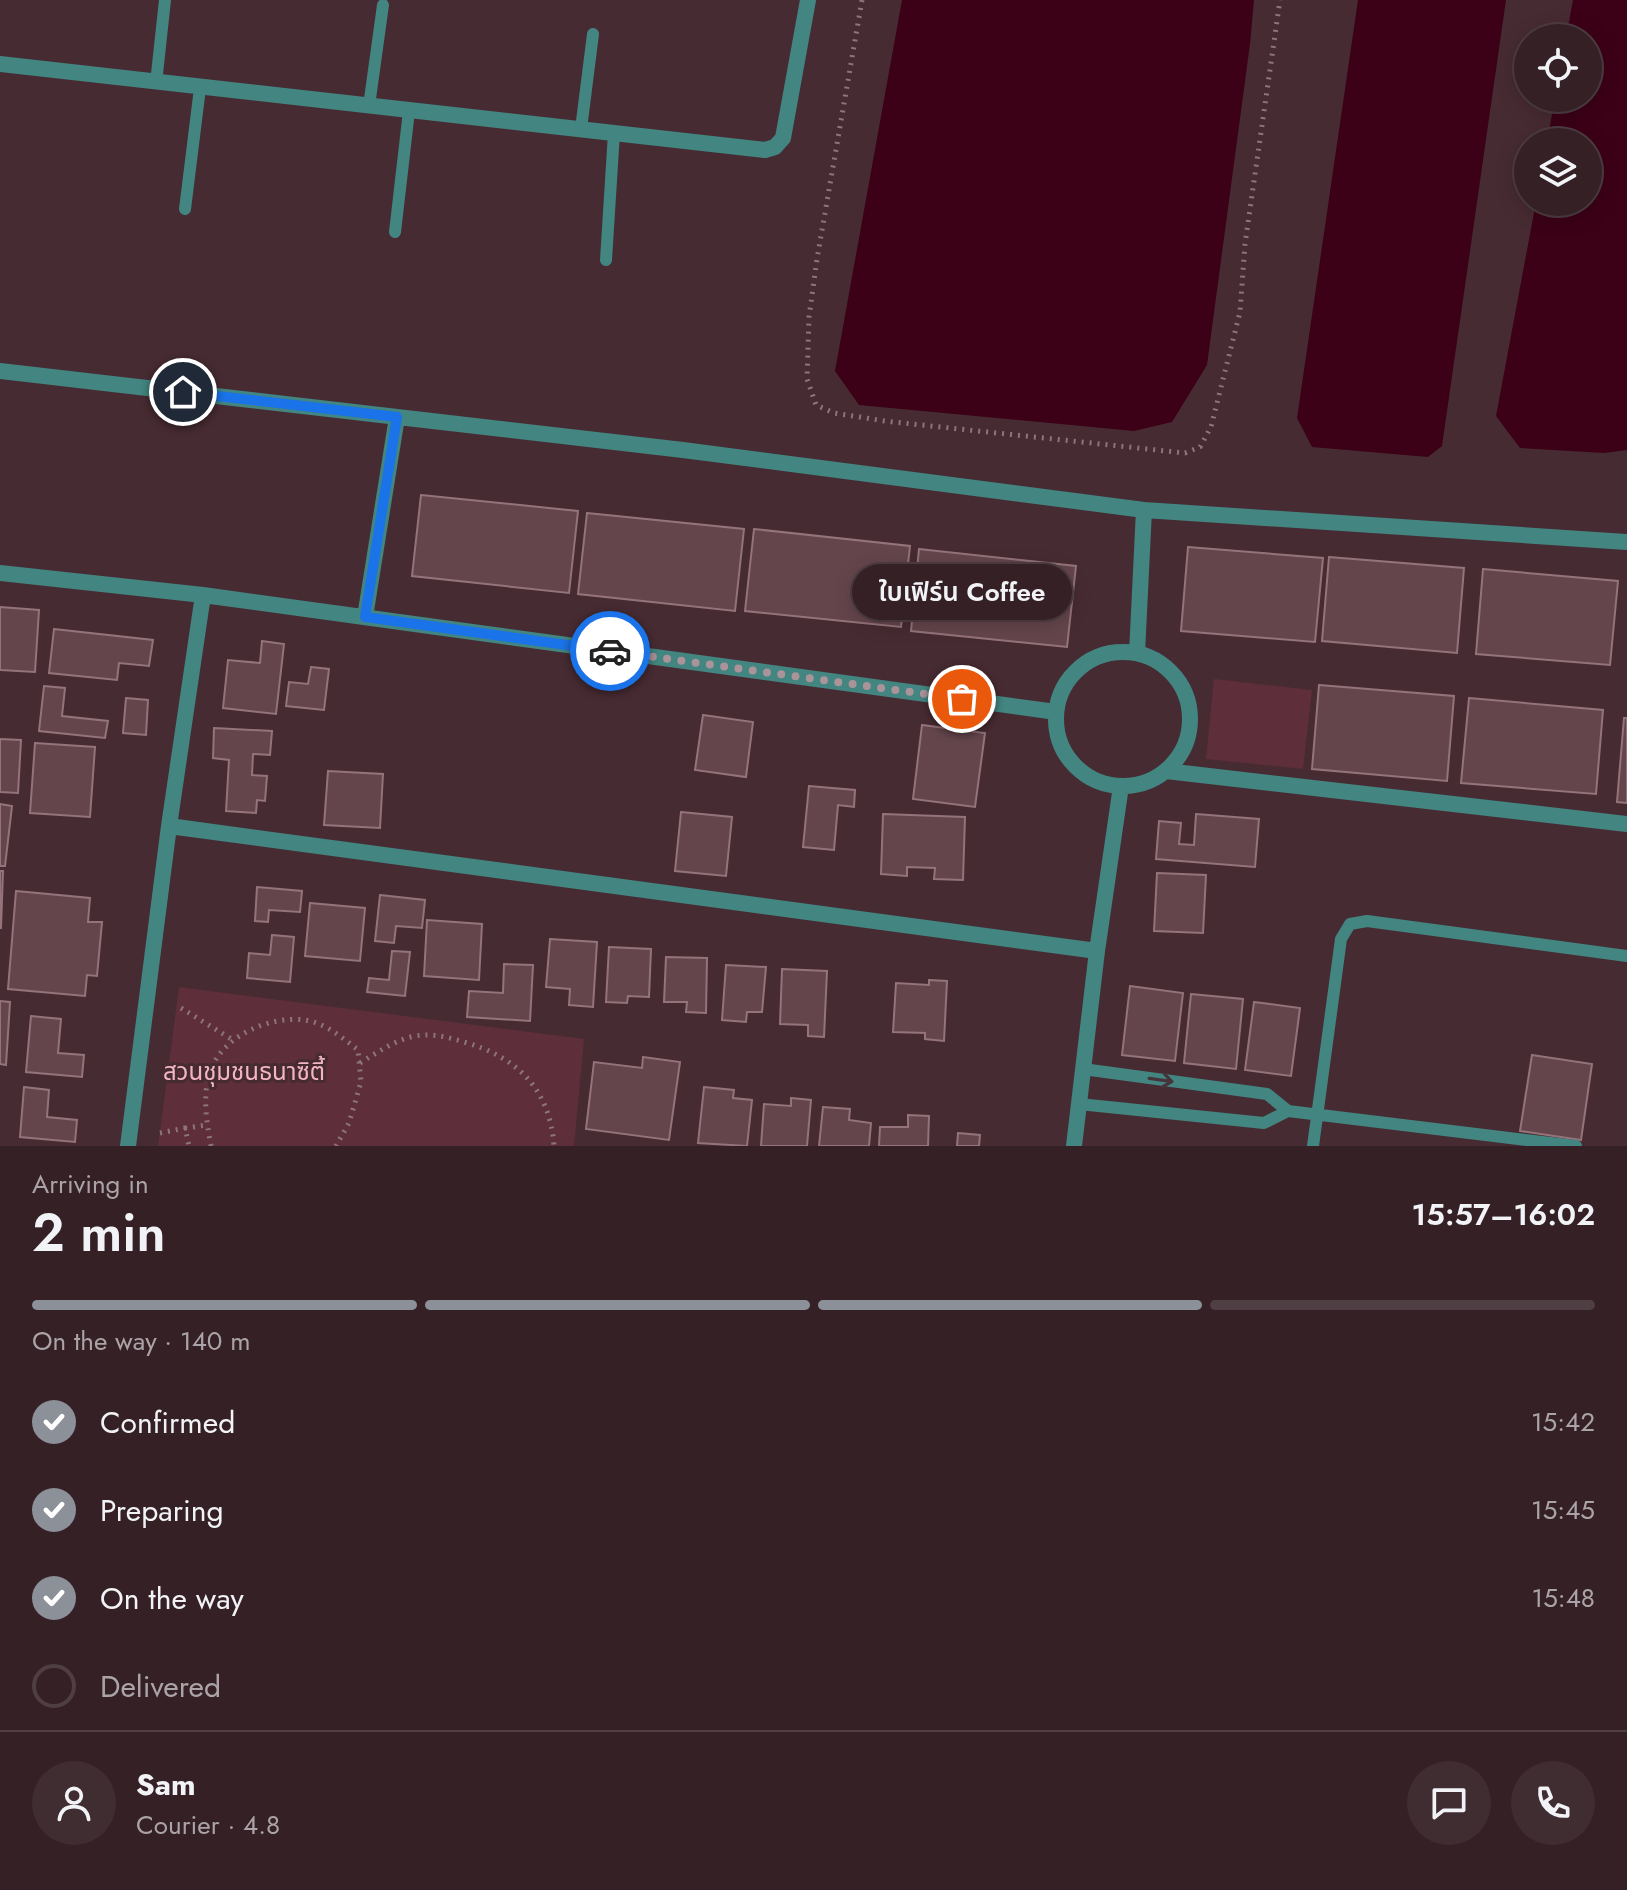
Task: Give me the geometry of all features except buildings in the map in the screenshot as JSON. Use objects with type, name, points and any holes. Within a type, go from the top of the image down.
[{"type":"street","points":[[0,64],[765,150],[775,147],[783,138],[808,0]]},
{"type":"street","points":[[0,371],[683,450],[1144,510],[1627,542]]},
{"type":"street","points":[[365,617],[397,417]]},
{"type":"street","points":[[1137,653],[1144,510]]},
{"type":"street","points":[[0,573],[203,595],[1056,712]]},
{"type":"street","points":[[128,1146],[169,826],[203,595]]},
{"type":"street","points":[[1114,653],[1137,653],[1159,662],[1177,679],[1189,702],[1190,727],[1182,751],[1166,771],[1145,783],[1121,786],[1099,782],[1080,771],[1065,755],[1057,734],[1056,712],[1062,690],[1075,672],[1093,659],[1114,653]]},
{"type":"street","points":[[1166,771],[1627,824]]},
{"type":"street","points":[[1074,1146],[1097,951],[1121,786]]},
{"type":"street","points":[[169,826],[1097,951]]},
{"type":"lane","points":[[156,83],[165,0]]},
{"type":"lane","points":[[369,106],[383,5]]},
{"type":"lane","points":[[581,129],[593,34]]},
{"type":"lane","points":[[185,209],[200,88]]},
{"type":"lane","points":[[395,232],[409,111]]},
{"type":"lane","points":[[606,260],[614,133]]},
{"type":"lane","points":[[1313,1146],[1341,939],[1350,924],[1367,921],[1627,956]]},
{"type":"lane","points":[[1083,1069],[1267,1094],[1288,1111],[1576,1146]]},
{"type":"lane","points":[[1079,1104],[1264,1123],[1288,1111]]},
{"type":"path","points":[[862,0],[809,317],[807,379],[816,405],[834,413],[884,421],[1185,453],[1200,447],[1211,427],[1240,312],[1245,244],[1280,0]]},
{"type":"path","points":[[181,1008],[233,1040]]},
{"type":"path","points":[[211,1146],[205,1101],[208,1076],[221,1049],[245,1032],[269,1024],[305,1020],[335,1032],[358,1050],[361,1082],[349,1123],[336,1146]]},
{"type":"path","points":[[359,1064],[389,1045],[414,1036],[437,1034],[497,1053],[520,1069],[542,1097],[554,1146]]},
{"type":"path","points":[[160,1133],[207,1125]]},
{"type":"path","points":[[185,1128],[189,1146]]},
{"type":"green space","points":[[1214,679],[1312,690],[1303,769],[1206,759]]},
{"type":"green space","name":"สวนชุมชนธนาซิตี้","points":[[179,987],[584,1039],[574,1146],[158,1146]]},
{"type":"shaded area","points":[[902,0],[1254,0],[1207,365],[1172,422],[1134,431],[859,405],[835,371]]},
{"type":"shaded area","points":[[1358,0],[1506,0],[1442,446],[1428,457],[1312,447],[1297,418]]},
{"type":"shaded area","points":[[1573,0],[1627,0],[1627,450],[1604,453],[1520,448],[1496,416],[1533,216],[1602,216],[1602,128],[1550,128],[1552,112],[1602,112],[1602,24],[1569,24]]},
{"type":"way so far","points":[[610,651],[962,699]]},
{"type":"place","name":"ใบเฟิร์น Coffee","points":[[962,699]]},
{"type":"route","points":[[183,392],[397,417],[365,617],[610,651]]}]
